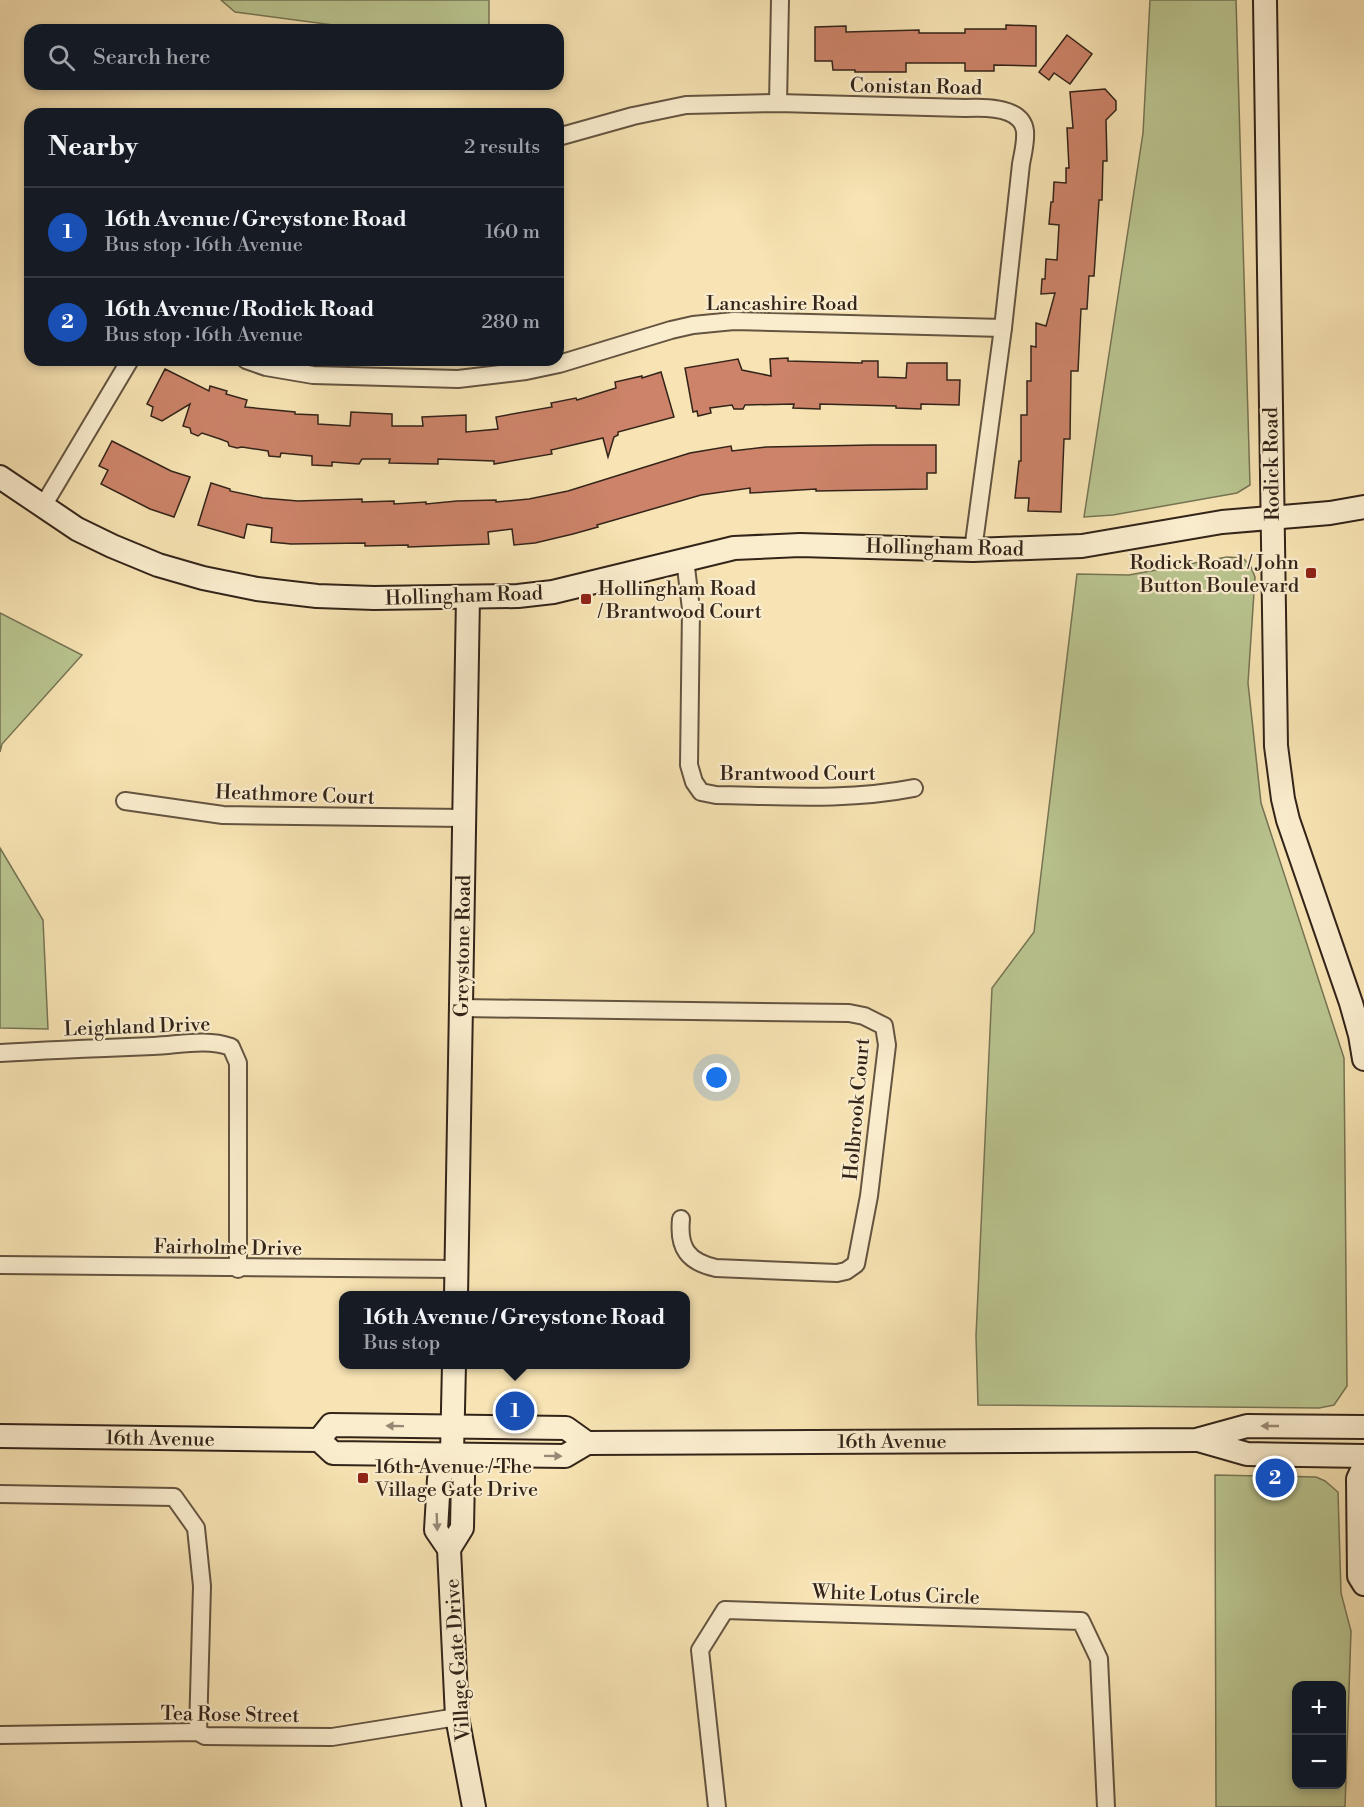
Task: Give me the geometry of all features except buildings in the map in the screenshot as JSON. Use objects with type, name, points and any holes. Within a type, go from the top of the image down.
[{"type":"main road","name":"Rodick Road","points":[[1265,0],[1276,746],[1283,799],[1300,856],[1351,1003],[1364,1059]]},
{"type":"main road","name":"Hollingham Road","points":[[0,477],[77,529],[158,565],[203,578],[257,589],[317,596],[421,598],[518,596],[553,592],[734,548],[811,545],[973,550],[1082,546],[1222,522],[1330,513],[1364,507]]},
{"type":"main road","name":"Greystone Road","points":[[456,1291],[468,597]]},
{"type":"main road","points":[[452,1454],[454,1369]]},
{"type":"main road","points":[[320,1440],[332,1425],[453,1426],[566,1428],[587,1443]]},
{"type":"main road","name":"16th Avenue","points":[[0,1436],[320,1440],[333,1453],[565,1456],[587,1443],[1196,1440],[1247,1426],[1364,1427]]},
{"type":"main road","name":"16th Avenue","points":[[1196,1440],[1247,1454],[1364,1456]]},
{"type":"main road","name":"Village Gate Drive","points":[[452,1454],[463,1476],[462,1528],[449,1549],[457,1717],[474,1807]]},
{"type":"main road","points":[[1364,1466],[1358,1479],[1359,1576],[1364,1584]]},
{"type":"street","points":[[778,103],[780,0]]},
{"type":"street","name":"Conistan Road","points":[[564,135],[633,116],[686,105],[778,103],[983,107],[1012,114],[1021,120],[1025,129],[1025,145],[973,550]]},
{"type":"street","name":"Lancashire Road","points":[[564,362],[670,330],[734,321],[1003,328]]},
{"type":"street","points":[[43,506],[126,366]]},
{"type":"street","name":"Lancashire Road","points":[[263,366],[313,375],[458,379],[550,366]]},
{"type":"street","name":"Brantwood Court","points":[[685,560],[691,609],[689,765],[694,782],[701,792],[716,795],[846,796],[880,794],[914,788]]},
{"type":"street","name":"Heathmore Court","points":[[125,801],[223,814],[464,818]]},
{"type":"street","name":"Holbrook Court","points":[[461,1008],[849,1013],[864,1016],[884,1026],[887,1045],[869,1196],[856,1264],[846,1271],[837,1273],[716,1268],[699,1264],[689,1256],[683,1243],[680,1229],[681,1219]]},
{"type":"street","name":"Leighland Drive","points":[[0,1053],[201,1042],[219,1043],[231,1047],[238,1063],[238,1269]]},
{"type":"street","name":"Fairholme Drive","points":[[0,1266],[456,1269]]},
{"type":"street","points":[[0,1494],[174,1497],[196,1528],[202,1586],[198,1732]]},
{"type":"street","name":"White Lotus Circle","points":[[717,1807],[700,1650],[726,1610],[1081,1621],[1099,1659],[1106,1807]]},
{"type":"street","name":"Tea Rose Street","points":[[0,1735],[198,1732],[205,1736],[332,1737],[457,1717]]},
{"type":"green space","points":[[221,0],[489,0],[489,24],[326,24],[235,12]]},
{"type":"green space","points":[[1150,0],[1236,0],[1250,485],[1237,493],[1113,515],[1084,517],[1143,133]]},
{"type":"green space","points":[[1227,557],[1243,558],[1251,567],[1255,577],[1248,683],[1261,803],[1344,1058],[1347,1386],[1334,1405],[1319,1408],[978,1405],[976,1336],[992,988],[1034,932],[1077,574],[1129,575]]},
{"type":"green space","points":[[0,613],[82,655],[2,744],[0,752]]},
{"type":"green space","points":[[0,848],[43,920],[48,1029],[0,1028]]},
{"type":"green space","points":[[1215,1475],[1316,1477],[1338,1492],[1341,1593],[1351,1631],[1346,1778],[1346,1681],[1292,1681],[1292,1789],[1346,1789],[1345,1807],[1216,1807]]},
{"type":"place","name":"Rodick Road / John Button Boulevard","points":[[1311,573]]},
{"type":"place","name":"Hollingham Road / Brantwood Court","points":[[586,599]]},
{"type":"place","name":"16th Avenue / Greystone Road","points":[[515,1411]]},
{"type":"place","name":"16th Avenue / The Village Gate Drive","points":[[363,1478]]},
{"type":"place","name":"16th Avenue / Rodick Road","points":[[1275,1478]]}]
